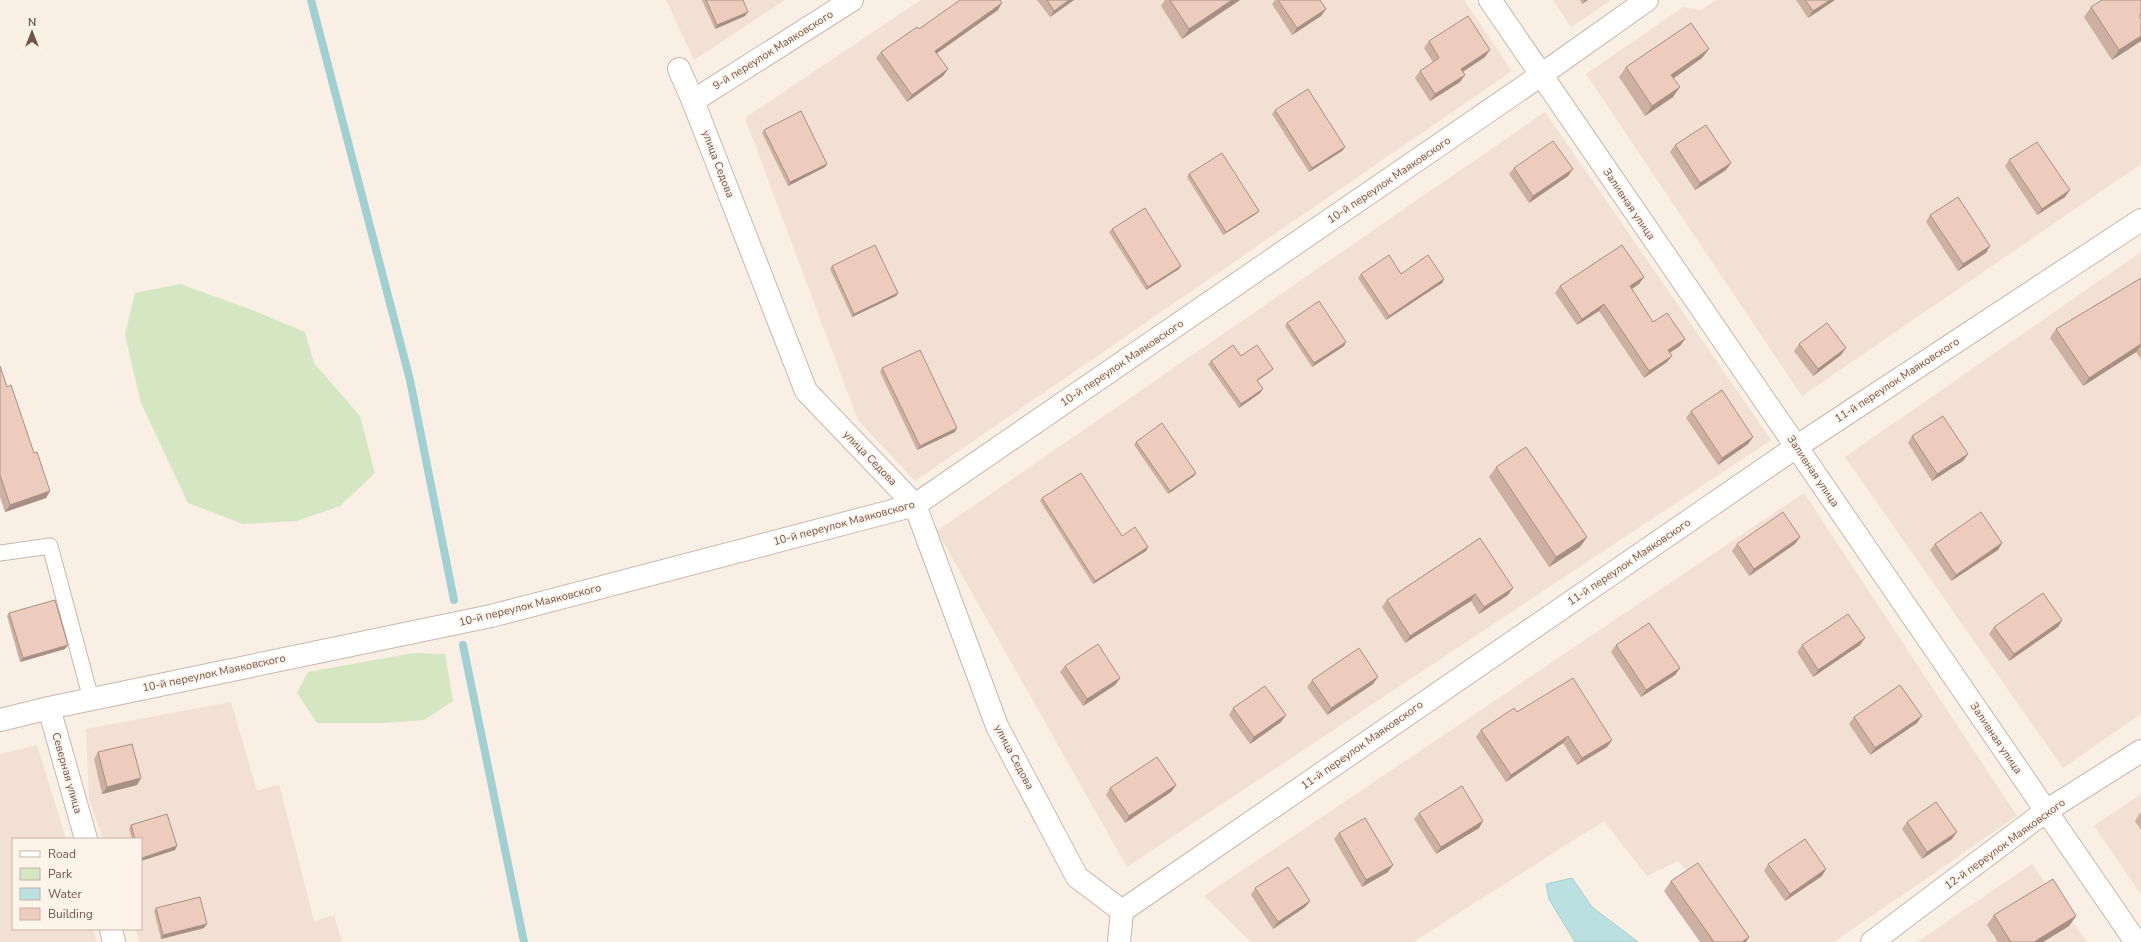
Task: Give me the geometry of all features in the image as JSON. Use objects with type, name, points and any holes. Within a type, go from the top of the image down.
[{"type":"street","name":"9-й переулок Маяковского","points":[[693,101],[852,0]]},
{"type":"street","name":"Заливная улица","points":[[1490,0],[2136,942]]},
{"type":"street","name":"10-й переулок Маяковского","points":[[0,720],[49,708],[491,616],[915,505],[1541,75],[1647,0]]},
{"type":"street","name":"улица Седова","points":[[679,69],[693,101],[806,391],[915,505],[997,726],[1077,877],[1122,911]]},
{"type":"street","name":"11-й переулок Маяковского","points":[[1122,911],[1796,447],[2141,220]]},
{"type":"street","name":"Северная улица","points":[[49,708],[86,838]]},
{"type":"street","name":"12-й переулок Маяковского","points":[[1872,942],[2046,811],[2141,751]]},
{"type":"street","points":[[1119,942],[1122,911]]},
{"type":"street","points":[[111,930],[114,942]]},
{"type":"lane","points":[[0,553],[50,546],[92,699]]},
{"type":"shaded area","points":[[666,0],[785,0],[694,60]]},
{"type":"shaded area","points":[[921,0],[1464,0],[1512,71],[915,481],[858,420],[745,118]]},
{"type":"shaded area","points":[[1553,0],[1611,0],[1571,27]]},
{"type":"shaded area","points":[[1716,0],[2141,0],[2141,164],[1802,396],[1586,74],[1683,7],[1701,10]]},
{"type":"shaded area","points":[[1545,112],[1771,440],[1127,867],[937,531]]},
{"type":"shaded area","points":[[2141,252],[2141,714],[2063,768],[1845,457]]},
{"type":"shaded area","points":[[1804,493],[2017,816],[1834,942],[1751,942],[1678,861],[1647,876],[1604,821],[1413,942],[1251,942],[1204,896]]},
{"type":"shaded area","points":[[231,702],[257,791],[279,784],[314,921],[334,915],[342,942],[140,942],[135,930],[142,930],[142,838],[103,838],[89,799],[86,729]]},
{"type":"shaded area","points":[[37,745],[66,838],[12,838],[12,930],[93,930],[97,942],[0,942],[0,754]]},
{"type":"shaded area","points":[[2141,794],[2141,894],[2094,826]]},
{"type":"shaded area","points":[[2032,864],[2087,942],[1917,942]]},
{"type":"green space","points":[[180,284],[252,310],[305,332],[314,363],[360,416],[375,473],[340,506],[297,521],[243,524],[188,503],[141,403],[125,335],[135,293]]},
{"type":"green space","points":[[413,653],[445,654],[453,701],[424,720],[384,723],[317,723],[297,693],[308,672]]},
{"type":"water","points":[[1572,878],[1592,907],[1638,942],[1575,942],[1549,899],[1546,884]]},
{"type":"building","points":[[706,0],[743,0],[748,12],[717,25]]},
{"type":"building","points":[[960,0],[1000,0],[1002,3],[935,51],[948,69],[912,95],[881,52],[917,27],[919,29]]},
{"type":"building","points":[[1047,0],[1069,0],[1054,11]]},
{"type":"building","points":[[1170,0],[1232,0],[1189,29]]},
{"type":"building","points":[[1278,0],[1320,0],[1326,9],[1297,28]]},
{"type":"building","points":[[1805,0],[1830,0],[1813,11]]},
{"type":"building","points":[[2102,0],[2141,0],[2141,15],[2139,16],[2141,19],[2141,36],[2119,50],[2091,7]]},
{"type":"building","points":[[1468,16],[1490,50],[1461,69],[1465,75],[1435,94],[1420,71],[1439,58],[1429,41]]},
{"type":"building","points":[[1691,23],[1709,49],[1671,75],[1680,87],[1652,106],[1626,67]]},
{"type":"building","points":[[1308,89],[1345,147],[1312,168],[1275,110]]},
{"type":"building","points":[[801,111],[827,164],[790,182],[764,130]]},
{"type":"building","points":[[1706,125],[1731,163],[1700,183],[1675,145]]},
{"type":"building","points":[[1553,141],[1573,169],[1533,196],[1514,168]]},
{"type":"building","points":[[2037,142],[2070,190],[2042,209],[2009,160]]},
{"type":"building","points":[[1222,153],[1259,211],[1226,232],[1189,174]]},
{"type":"building","points":[[1958,197],[1990,246],[1963,264],[1930,215]]},
{"type":"building","points":[[1145,208],[1181,266],[1148,287],[1112,229]]},
{"type":"building","points":[[875,245],[898,293],[854,314],[832,266]]},
{"type":"building","points":[[1622,245],[1644,277],[1630,286],[1653,322],[1667,313],[1685,339],[1668,350],[1672,356],[1649,371],[1604,304],[1582,319],[1560,286]]},
{"type":"building","points":[[1389,255],[1401,274],[1428,255],[1444,279],[1389,316],[1361,274]]},
{"type":"building","points":[[2141,278],[2141,344],[2089,378],[2056,329]]},
{"type":"building","points":[[1319,301],[1346,342],[1314,363],[1287,323]]},
{"type":"building","points":[[1827,323],[1846,348],[1818,369],[1799,344]]},
{"type":"building","points":[[1233,345],[1241,356],[1257,345],[1273,369],[1257,380],[1263,389],[1241,404],[1211,361]]},
{"type":"building","points":[[920,350],[957,428],[920,446],[882,368]]},
{"type":"building","points":[[0,366],[7,387],[11,385],[34,453],[37,452],[50,491],[10,505],[0,475]]},
{"type":"building","points":[[1722,390],[1753,437],[1722,458],[1691,411]]},
{"type":"building","points":[[1943,416],[1968,454],[1937,474],[1912,436]]},
{"type":"building","points":[[1162,423],[1196,473],[1170,491],[1136,442]]},
{"type":"building","points":[[1526,447],[1587,537],[1556,557],[1496,467]]},
{"type":"building","points":[[1081,473],[1122,536],[1135,527],[1148,547],[1095,581],[1042,498]]},
{"type":"building","points":[[1783,512],[1800,537],[1754,569],[1737,544]]},
{"type":"building","points":[[1981,512],[2002,543],[1956,575],[1935,544]]},
{"type":"building","points":[[1480,538],[1513,588],[1484,607],[1475,594],[1410,636],[1387,600]]},
{"type":"building","points":[[2043,593],[2062,620],[2014,654],[1994,627]]},
{"type":"building","points":[[55,600],[68,645],[23,658],[9,613]]},
{"type":"building","points":[[1848,614],[1865,638],[1818,670],[1802,645]]},
{"type":"building","points":[[1649,623],[1680,668],[1646,690],[1616,645]]},
{"type":"building","points":[[1098,644],[1120,678],[1087,699],[1065,666]]},
{"type":"building","points":[[1359,648],[1378,677],[1331,708],[1312,680]]},
{"type":"building","points":[[1573,678],[1612,740],[1582,758],[1568,736],[1511,775],[1481,730],[1514,708],[1517,712]]},
{"type":"building","points":[[1900,685],[1922,716],[1875,748],[1854,717]]},
{"type":"building","points":[[1265,686],[1286,715],[1254,737],[1233,708]]},
{"type":"building","points":[[132,744],[141,778],[107,787],[98,752]]},
{"type":"building","points":[[1157,757],[1176,785],[1129,816],[1110,788]]},
{"type":"building","points":[[1462,786],[1483,821],[1441,847],[1419,813]]},
{"type":"building","points":[[1936,802],[1957,832],[1927,852],[1907,822]]},
{"type":"building","points":[[167,814],[177,846],[142,858],[142,838],[135,838],[131,825]]},
{"type":"building","points":[[1365,818],[1393,865],[1366,880],[1339,833]]},
{"type":"building","points":[[1805,839],[1826,869],[1790,894],[1768,864]]},
{"type":"building","points":[[1698,863],[1749,937],[1742,942],[1714,942],[1671,881]]},
{"type":"building","points":[[1288,867],[1310,901],[1278,922],[1255,888]]},
{"type":"building","points":[[2053,879],[2076,916],[2034,942],[2011,942],[1994,915]]},
{"type":"building","points":[[200,897],[207,924],[163,935],[156,908]]},
{"type":"waterway","points":[[311,0],[410,380],[454,600]]},
{"type":"waterway","points":[[463,645],[524,942]]}]
